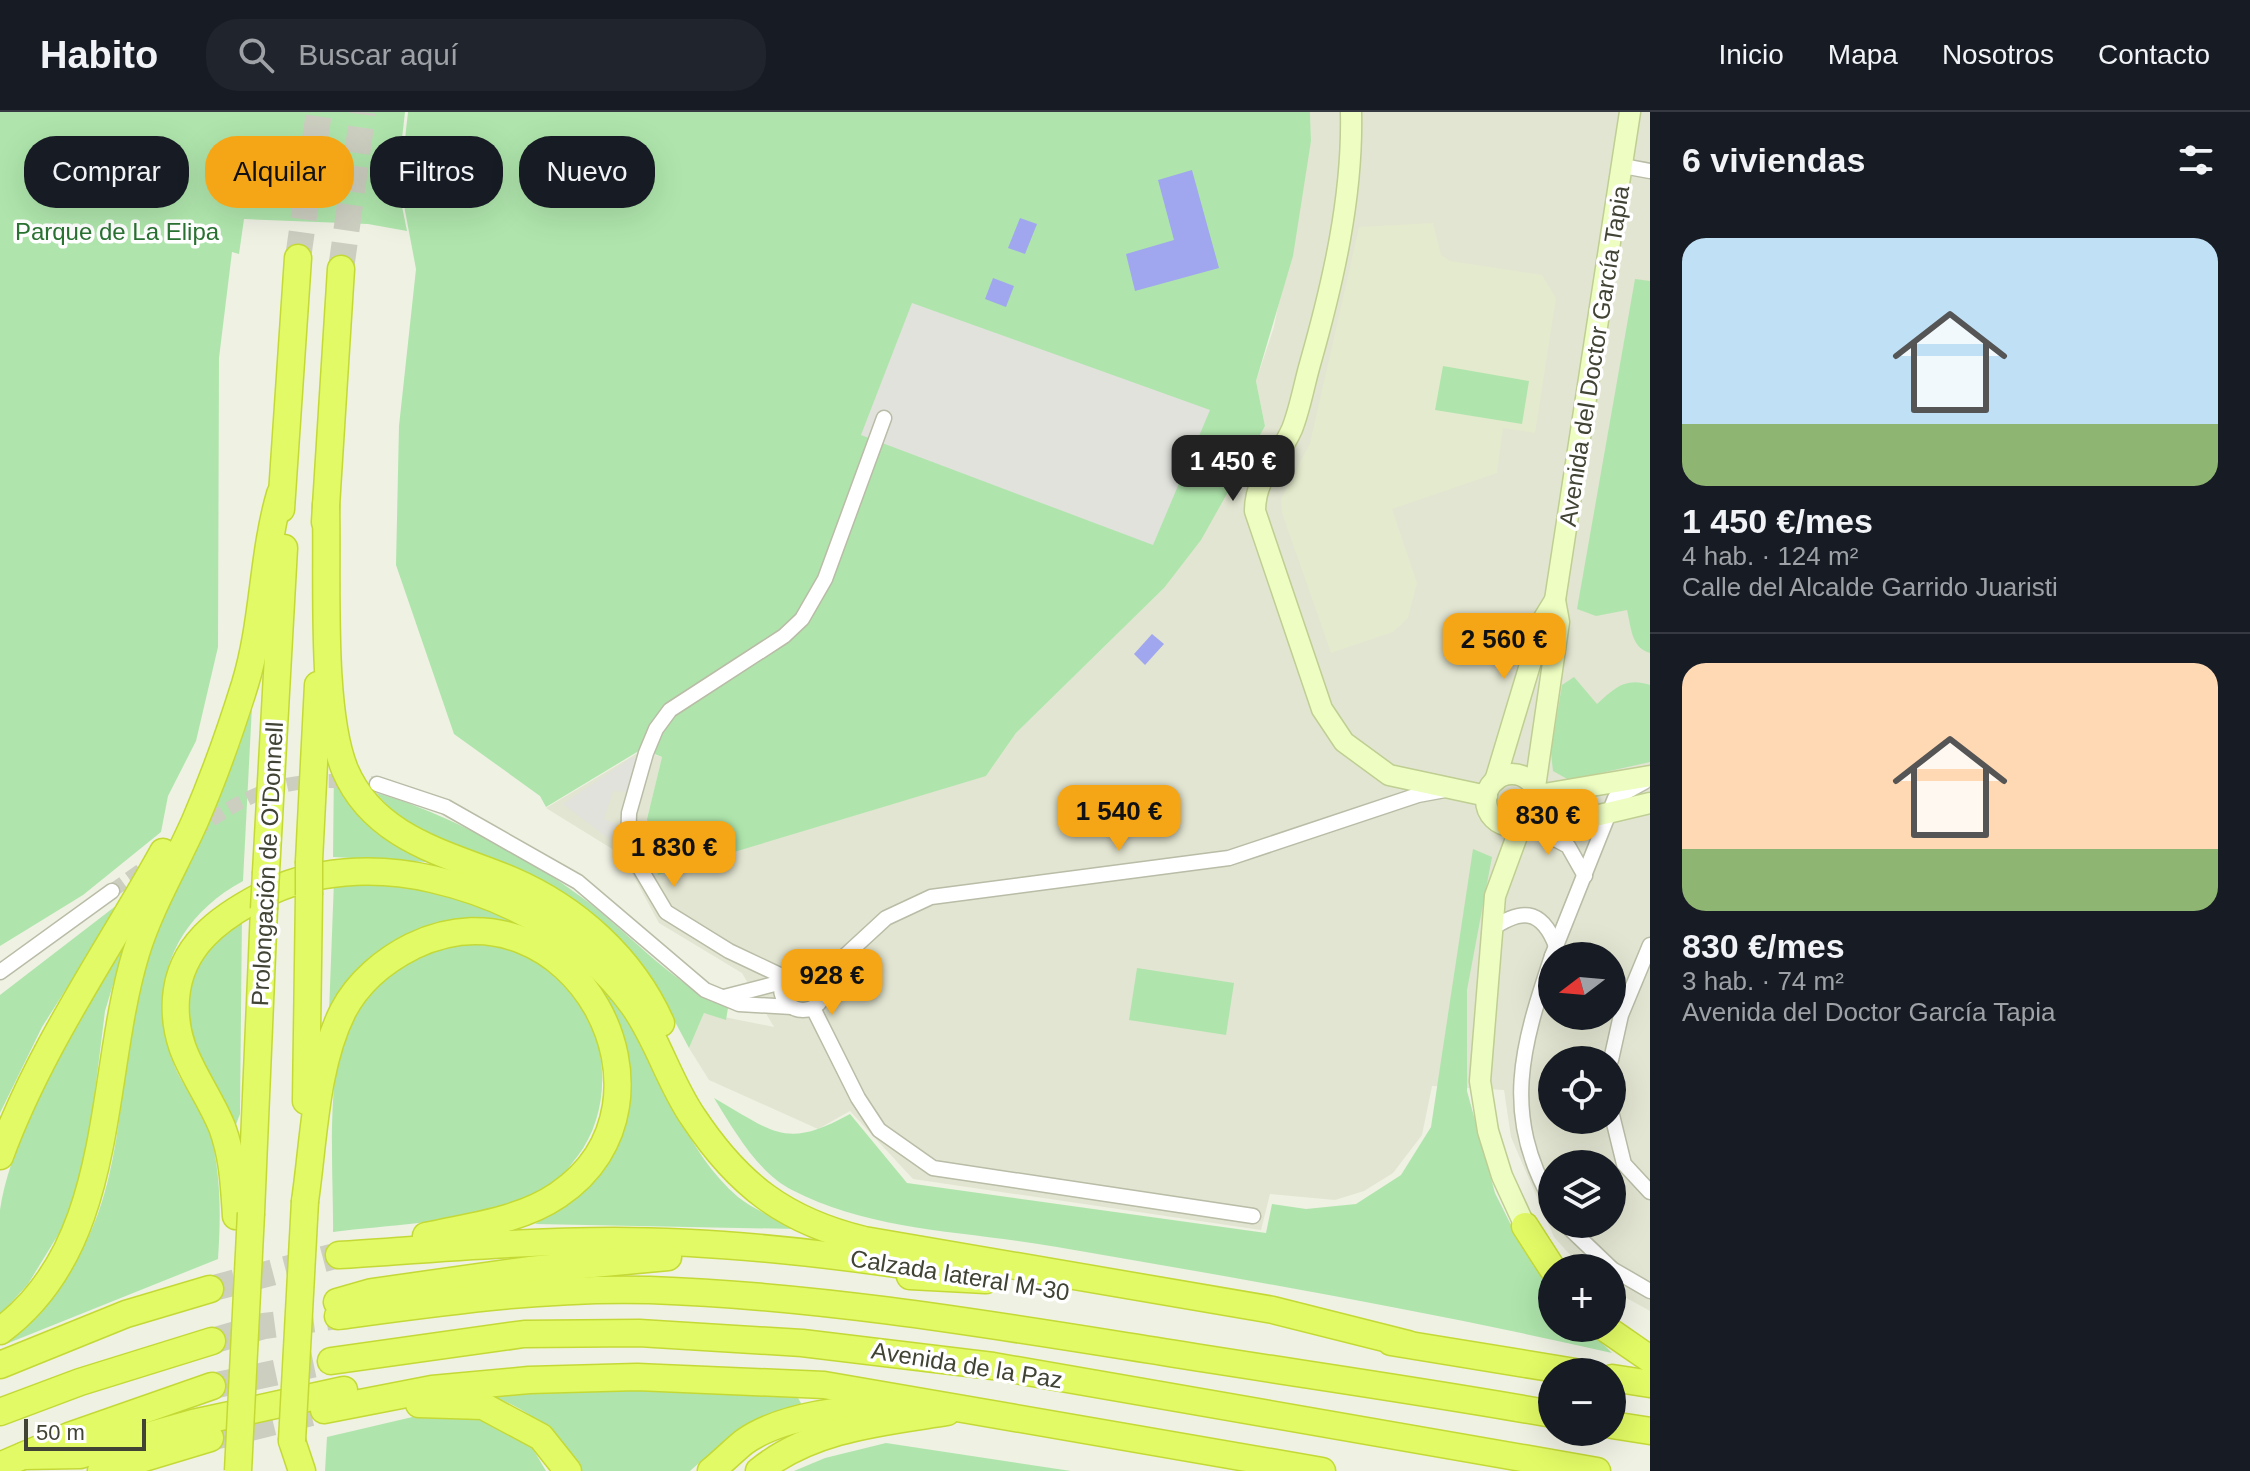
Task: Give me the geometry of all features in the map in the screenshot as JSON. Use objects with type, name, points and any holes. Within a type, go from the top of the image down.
[{"type":"highway","name":"Prolongación de O'Donnell","points":[[238,1471],[245,1308],[243,1215],[285,559],[280,494],[298,258]]},
{"type":"highway","name":"Prolongación de O'Donnell","points":[[291,1471],[305,1201],[309,861],[341,269]]},
{"type":"highway","points":[[0,1331],[26,1307],[47,1280],[80,1220],[94,1180],[119,1011],[137,949],[196,819],[245,684],[260,619],[271,526],[280,494]]},
{"type":"highway","points":[[326,505],[332,701],[337,741],[353,786],[368,805],[405,837],[541,895],[619,955],[660,1018],[712,1140]]},
{"type":"highway","points":[[0,1156],[21,1098],[54,1035],[135,903],[220,751]]},
{"type":"highway","points":[[243,1215],[233,1163],[221,1125],[194,1078],[182,1046],[177,1021],[178,982],[186,961],[223,917],[273,890],[317,875],[365,872],[415,875],[464,887],[555,929],[608,975],[658,1045],[692,1116],[742,1179],[803,1221],[827,1231],[1273,1310],[1408,1344]]},
{"type":"highway","name":"Calzada lateral M-30","points":[[305,1201],[326,1061],[336,1028],[357,990],[385,963],[438,937],[496,934],[529,944],[558,960],[596,1003],[612,1040],[616,1062],[615,1104],[602,1143],[578,1178],[550,1200],[514,1217],[339,1255],[510,1243],[648,1242],[826,1255],[1538,1366]]},
{"type":"highway","points":[[1525,1226],[1543,1254]]},
{"type":"highway","name":"Avenida de la Paz","points":[[986,1280],[679,1257],[529,1270],[372,1292],[337,1309],[535,1293],[649,1290],[813,1301],[1055,1335],[1538,1412]]},
{"type":"highway","points":[[0,1365],[126,1314],[210,1289]]},
{"type":"highway","name":"Avenida de la Paz","points":[[331,1361],[524,1334],[639,1333],[802,1343],[993,1366],[1597,1471]]},
{"type":"highway","points":[[0,1412],[80,1382],[212,1341]]},
{"type":"highway","points":[[1625,1342],[1650,1359]]},
{"type":"highway","points":[[212,1386],[69,1436],[14,1460],[80,1455],[193,1423],[328,1393],[473,1373],[529,1380]]},
{"type":"highway","points":[[568,1471],[541,1437],[483,1406],[420,1404],[354,1414],[324,1410],[432,1389],[529,1380],[637,1377],[824,1385],[1322,1471]]},
{"type":"highway","points":[[1626,1380],[1650,1384]]},
{"type":"highway","points":[[711,1471],[747,1440],[805,1417],[843,1409],[958,1410]]},
{"type":"highway","points":[[759,1471],[808,1440],[873,1423],[958,1410]]},
{"type":"highway","points":[[1626,1427],[1650,1431]]},
{"type":"highway","points":[[101,1471],[210,1438]]},
{"type":"highway","points":[[292,1441],[302,1471]]},
{"type":"street","points":[[1351,112],[1352,147],[1341,230],[1322,324],[1291,430],[1264,472],[1255,493],[1255,511],[1322,709],[1331,726],[1344,742],[1389,775],[1452,788]]},
{"type":"street","name":"Avenida del Doctor García Tapia","points":[[1536,791],[1559,622],[1555,600],[1630,112]]},
{"type":"street","points":[[1623,166],[1650,171]]},
{"type":"street","points":[[783,979],[729,951],[666,912],[628,848],[629,813],[646,753],[656,729],[670,710],[784,636],[802,619],[825,579],[884,418]]},
{"type":"street","name":"Avenida del Doctor García Tapia","points":[[1491,788],[1544,618],[1555,600]]},
{"type":"street","points":[[822,977],[886,918],[931,897],[1229,858],[1418,795],[1452,788],[1491,788],[1507,775],[1521,775],[1536,791],[1538,806],[1526,822],[1495,896],[1480,1081],[1488,1131],[1502,1176],[1525,1226]]},
{"type":"street","points":[[1536,791],[1650,777]]},
{"type":"street","points":[[1558,942],[1615,798],[1650,777]]},
{"type":"street","points":[[377,784],[446,807],[578,882],[687,976],[719,997],[739,1004],[813,1008],[823,998],[822,977]]},
{"type":"street","points":[[1491,788],[1490,813],[1503,825],[1570,822],[1650,803]]},
{"type":"street","points":[[1526,822],[1568,846],[1585,876]]},
{"type":"street","points":[[0,972],[112,891]]},
{"type":"street","points":[[1490,930],[1512,915],[1532,915],[1549,928],[1551,942]]},
{"type":"street","points":[[1614,1046],[1621,1015],[1650,945]]},
{"type":"street","points":[[719,997],[783,979],[794,968],[807,966],[822,977]]},
{"type":"street","points":[[783,979],[783,996],[792,1007]]},
{"type":"street","points":[[1538,999],[1527,1032],[1519,1090],[1529,1155],[1538,1173]]},
{"type":"street","points":[[813,1008],[858,1098],[879,1130],[933,1168],[1253,1216]]},
{"type":"street","points":[[1617,1134],[1624,1164],[1650,1192]]},
{"type":"street","points":[[1580,1238],[1596,1254]]},
{"type":"street","points":[[1626,1277],[1650,1291]]},
{"type":"shaded area","points":[[1310,112],[1650,112],[1650,1311],[1626,1298],[1626,1254],[1569,1254],[1555,1238],[1626,1238],[1626,1150],[1538,1150],[1538,1200],[1511,1137],[1504,1090],[1432,1086],[1422,1135],[1393,1173],[1364,1191],[1335,1200],[1270,1194],[1261,1230],[913,1179],[850,1111],[818,1129],[709,1080],[689,1048],[704,1013],[774,1027],[742,973],[659,923],[622,855],[546,808],[641,751],[662,757],[647,819],[986,776],[1016,733],[1164,588],[1265,426],[1256,381],[1274,327],[1311,141]]},
{"type":"shaded area","points":[[1433,223],[1441,255],[1450,261],[1542,275],[1556,298],[1535,433],[1503,428],[1497,473],[1392,509],[1417,583],[1408,618],[1393,632],[1331,653],[1282,513],[1281,499],[1310,443],[1359,227]]},
{"type":"shaded area","points":[[912,303],[1210,410],[1153,545],[861,435]]},
{"type":"shaded area","points":[[633,757],[639,763],[628,792],[613,791],[604,819],[621,826],[620,847],[563,804]]},
{"type":"green space","name":"Parque de La Elipa","points":[[0,112],[405,112],[402,136],[370,136],[370,208],[402,208],[407,231],[368,224],[244,219],[239,254],[232,252],[219,358],[218,647],[196,741],[168,796],[161,832],[83,895],[0,946]]},
{"type":"green space","points":[[408,112],[1310,112],[1311,141],[1293,256],[1256,381],[1265,426],[1201,540],[1164,588],[1016,733],[986,776],[658,875],[647,819],[662,757],[642,749],[546,807],[540,796],[454,734],[396,565],[399,426],[416,269],[405,208],[503,208],[503,136],[405,136]]},
{"type":"green space","points":[[1635,279],[1650,281],[1650,653],[1635,641],[1627,610],[1596,616],[1577,609]]},
{"type":"green space","points":[[1443,366],[1529,381],[1522,424],[1435,410]]},
{"type":"green space","points":[[1574,677],[1597,704],[1627,683],[1650,685],[1650,762],[1569,780],[1553,771],[1551,752],[1562,685]]},
{"type":"green space","points":[[252,706],[243,881],[218,897],[182,937],[164,985],[166,1038],[175,1067],[199,1106],[214,1147],[219,1195],[218,1259],[1,1346],[31,1319],[55,1291],[74,1264],[101,1205],[117,1137],[134,1000],[174,888]]},
{"type":"green space","points":[[334,763],[351,795],[470,872],[426,862],[333,857]]},
{"type":"green space","points":[[376,793],[429,811],[486,838],[566,886],[672,974],[728,1008],[726,1020],[704,1013],[689,1048],[650,975],[615,938],[400,819]]},
{"type":"green space","points":[[1473,849],[1492,857],[1467,990],[1467,1091],[1495,1193],[1522,1247],[1538,1270],[1538,1337],[1266,1284],[1057,1247],[922,1228],[855,1214],[792,1190],[768,1173],[747,1149],[714,1098],[766,1127],[794,1134],[828,1125],[850,1114],[907,1183],[1266,1233],[1272,1204],[1306,1209],[1356,1204],[1401,1175],[1431,1127]]},
{"type":"green space","points":[[334,880],[396,883],[486,904],[541,932],[584,962],[600,977],[619,1003],[680,1120],[716,1174],[744,1202],[796,1229],[535,1224],[578,1194],[601,1169],[619,1139],[627,1115],[630,1089],[625,1056],[615,1021],[599,991],[578,965],[553,945],[524,930],[492,923],[458,922],[422,930],[381,949],[360,967],[329,1013]]},
{"type":"green space","points":[[117,905],[42,1027],[0,1113],[0,995]]},
{"type":"green space","points":[[242,913],[240,1114],[235,1127],[206,1079],[187,1023],[193,968]]},
{"type":"green space","points":[[460,944],[499,948],[537,960],[560,977],[578,998],[591,1023],[599,1050],[602,1078],[600,1106],[591,1133],[560,1178],[534,1194],[507,1205],[450,1219],[333,1232],[335,1078],[348,1021],[360,999],[392,970],[418,957]]},
{"type":"green space","points":[[125,945],[105,1011],[89,1139],[69,1217],[28,1284],[0,1315],[0,1210],[7,1177],[51,1074]]},
{"type":"green space","points":[[1137,968],[1234,983],[1226,1035],[1129,1020]]},
{"type":"green space","points":[[1561,1342],[1601,1342],[1612,1353]]},
{"type":"green space","points":[[647,1388],[798,1398],[802,1405],[742,1432],[690,1471],[580,1471],[552,1433],[540,1423],[513,1405],[484,1394]]},
{"type":"green space","points":[[421,1415],[484,1420],[530,1444],[546,1471],[325,1471],[327,1437]]},
{"type":"green space","points":[[886,1443],[1071,1471],[794,1471],[825,1458]]},
{"type":"water","points":[[1192,170],[1219,268],[1135,291],[1126,254],[1174,240],[1158,180]]},
{"type":"water","points":[[1020,218],[1037,224],[1025,254],[1008,248]]},
{"type":"water","points":[[993,278],[1014,286],[1006,307],[985,299]]},
{"type":"water","points":[[1152,634],[1164,644],[1145,665],[1134,654]]},
{"type":"tunnel","points":[[298,258],[319,112]]},
{"type":"tunnel","points":[[341,269],[363,112]]},
{"type":"tunnel","points":[[194,832],[239,803],[280,787],[324,781],[377,784]]},
{"type":"tunnel","points":[[112,891],[151,863]]},
{"type":"tunnel","points":[[210,1289],[339,1255]]},
{"type":"tunnel","points":[[212,1341],[264,1326],[338,1316]]},
{"type":"tunnel","points":[[212,1386],[331,1361]]},
{"type":"tunnel","points":[[210,1438],[324,1410]]}]
